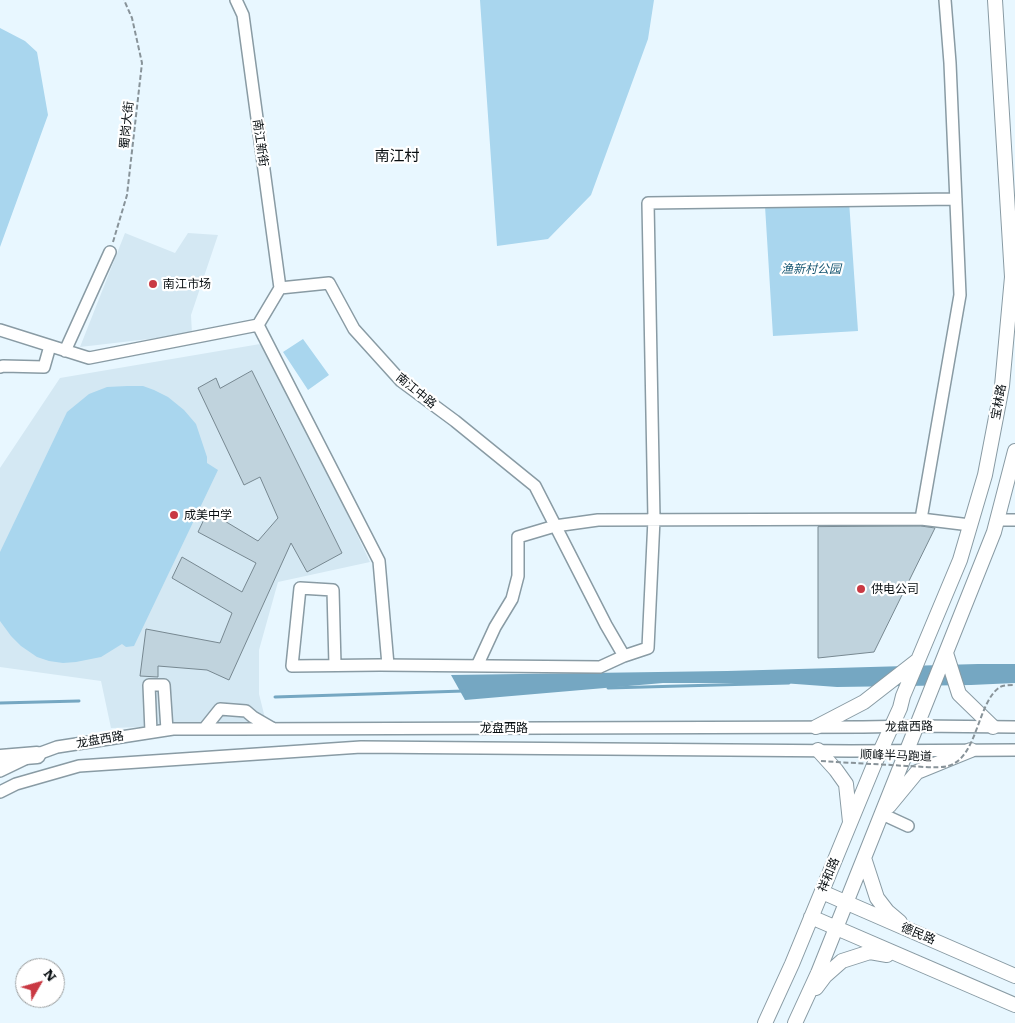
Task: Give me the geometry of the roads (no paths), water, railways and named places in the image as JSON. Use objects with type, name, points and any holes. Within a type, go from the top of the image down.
[{"type":"highway","points":[[0,758],[37,755]]},
{"type":"main road","name":"宝林路","points":[[890,727],[900,708],[918,659],[960,560],[985,475],[1002,386],[1012,276],[995,0]]},
{"type":"main road","points":[[795,1023],[836,929],[994,532],[1015,451]]},
{"type":"main road","points":[[946,653],[959,694],[993,726]]},
{"type":"main road","points":[[816,727],[868,699],[918,659]]},
{"type":"main road","name":"祥和路","points":[[765,1023],[812,918],[890,727]]},
{"type":"main road","points":[[882,814],[917,772],[971,750]]},
{"type":"main road","points":[[820,756],[836,770],[846,784],[850,824]]},
{"type":"main road","points":[[864,858],[877,898],[887,911],[912,932]]},
{"type":"main road","name":"德民路","points":[[822,892],[1015,976]]},
{"type":"main road","points":[[812,918],[1015,1005]]},
{"type":"main road","points":[[804,1004],[825,976],[842,961],[870,952],[908,959]]},
{"type":"street","name":"南江新街","points":[[236,0],[243,15],[280,288]]},
{"type":"street","points":[[921,519],[960,295],[950,63],[945,0]]},
{"type":"street","points":[[334,666],[333,590],[300,588],[292,666],[600,667],[648,648],[654,520],[648,202],[956,200]]},
{"type":"street","points":[[65,351],[110,252]]},
{"type":"street","name":"南江中路","points":[[280,288],[329,283],[354,328],[401,380],[535,486],[606,625],[624,656]]},
{"type":"street","points":[[0,331],[89,358],[258,325],[280,288]]},
{"type":"street","points":[[258,325],[379,561],[388,665]]},
{"type":"street","points":[[0,368],[3,366],[44,367],[50,346]]},
{"type":"street","points":[[477,666],[495,627],[512,599],[518,576],[518,537],[555,526],[598,520],[921,519],[970,525]]},
{"type":"street","points":[[997,520],[1015,520]]},
{"type":"street","points":[[151,732],[149,685],[164,685],[167,730]]},
{"type":"street","points":[[204,729],[220,709],[246,711],[273,729]]},
{"type":"street","name":"龙盘西路","points":[[0,771],[57,748],[173,728],[1015,727]]},
{"type":"street","name":"龙盘西路","points":[[0,792],[16,784],[79,766],[361,747],[820,756],[908,750],[1015,750]]},
{"type":"street","points":[[882,814],[908,826]]},
{"type":"waterway","points":[[608,688],[789,683]]},
{"type":"waterway","points":[[275,697],[464,691]]},
{"type":"waterway","points":[[0,703],[79,701]]},
{"type":"place","name":"南江市场","points":[[153,284]]},
{"type":"place","name":"成美中学","points":[[174,515]]},
{"type":"place","name":"供电公司","points":[[861,589]]},
{"type":"district","name":"南江村","points":[[397,157]]},
{"type":"park label","name":"渔新村公园","points":[[811,269]]}]
